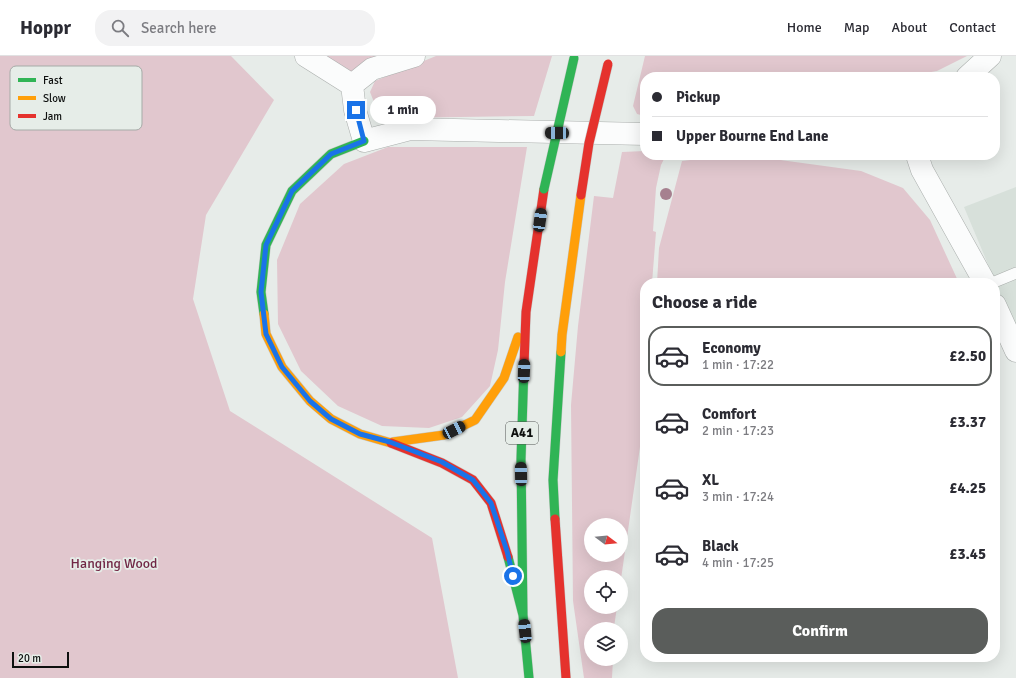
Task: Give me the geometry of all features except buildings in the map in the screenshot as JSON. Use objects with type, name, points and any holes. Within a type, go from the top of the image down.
[{"type":"highway","name":"A41","points":[[529,678],[523,615],[521,459],[526,312],[544,189],[574,57]]},
{"type":"highway","name":"A41","points":[[566,678],[553,480],[562,335],[589,143],[609,60]]},
{"type":"highway","points":[[364,141],[331,154],[292,191],[266,245],[261,292],[266,334],[282,367],[310,401],[331,419],[360,434],[390,442],[442,462],[473,480],[491,503],[507,551],[523,615]]},
{"type":"highway","points":[[390,442],[444,435],[475,420],[504,378],[526,312]]},
{"type":"street","points":[[306,56],[352,85],[356,110],[364,141],[410,129],[640,134]]},
{"type":"street","points":[[352,85],[372,70],[414,56]]},
{"type":"street","points":[[972,72],[990,56]]},
{"type":"street","points":[[919,160],[922,170],[982,278]]},
{"type":"street","points":[[1000,316],[1016,351]]},
{"type":"lane","points":[[1000,280],[1016,273]]},
{"type":"shaded area","points":[[1016,187],[1016,337],[1000,295],[1000,278],[993,278],[964,207]]},
{"type":"green space","name":"Hanging Wood","points":[[0,56],[231,56],[274,100],[206,215],[193,299],[230,411],[432,538],[458,678],[0,678]]},
{"type":"green space","points":[[305,56],[414,56],[352,85]]},
{"type":"green space","points":[[436,56],[552,56],[534,116],[392,118],[376,107],[370,92],[375,81]]},
{"type":"green space","points":[[645,56],[967,56],[937,71],[931,72],[641,72]]},
{"type":"green space","points":[[640,77],[640,115],[637,114],[633,106]]},
{"type":"green space","points":[[388,147],[527,147],[505,282],[498,350],[490,386],[462,417],[429,428],[382,426],[338,406],[301,371],[278,324],[277,260],[300,204],[344,164]]},
{"type":"green space","points":[[640,151],[640,160],[664,160],[656,188],[653,231],[656,232],[652,278],[640,278],[640,447],[628,530],[628,518],[584,518],[584,562],[623,562],[622,570],[584,570],[584,614],[616,614],[615,622],[584,622],[584,666],[613,666],[612,678],[584,678],[573,601],[571,405],[578,326],[594,196],[613,198],[622,152]]},
{"type":"green space","points":[[780,160],[861,171],[903,188],[930,220],[957,278],[657,278],[659,248],[682,161]]},
{"type":"traffic: fast","points":[[544,189],[574,58]]},
{"type":"traffic: fast","points":[[264,314],[261,292],[266,245],[292,191],[331,154],[364,141]]},
{"type":"traffic: fast","points":[[555,519],[553,480],[561,352]]},
{"type":"traffic: fast","points":[[524,365],[521,459],[523,615],[529,678]]},
{"type":"traffic: fast","points":[[508,557],[523,615]]},
{"type":"traffic: slow","points":[[561,352],[581,195]]},
{"type":"traffic: slow","points":[[264,314],[266,334],[282,367],[310,401],[331,419],[360,434],[391,443]]},
{"type":"traffic: slow","points":[[393,442],[444,435],[475,420],[504,378],[518,337]]},
{"type":"traffic: jam","points":[[581,195],[589,143],[608,64]]},
{"type":"traffic: jam","points":[[524,365],[526,312],[544,189]]},
{"type":"traffic: jam","points":[[391,443],[442,463],[473,480],[491,503],[508,557]]},
{"type":"traffic: jam","points":[[555,519],[566,678]]},
{"type":"route","points":[[356,110],[364,141],[331,154],[292,191],[266,245],[261,292],[266,334],[282,367],[310,401],[331,419],[360,434],[390,442],[442,462],[473,480],[491,503],[507,551],[513,576]]}]
